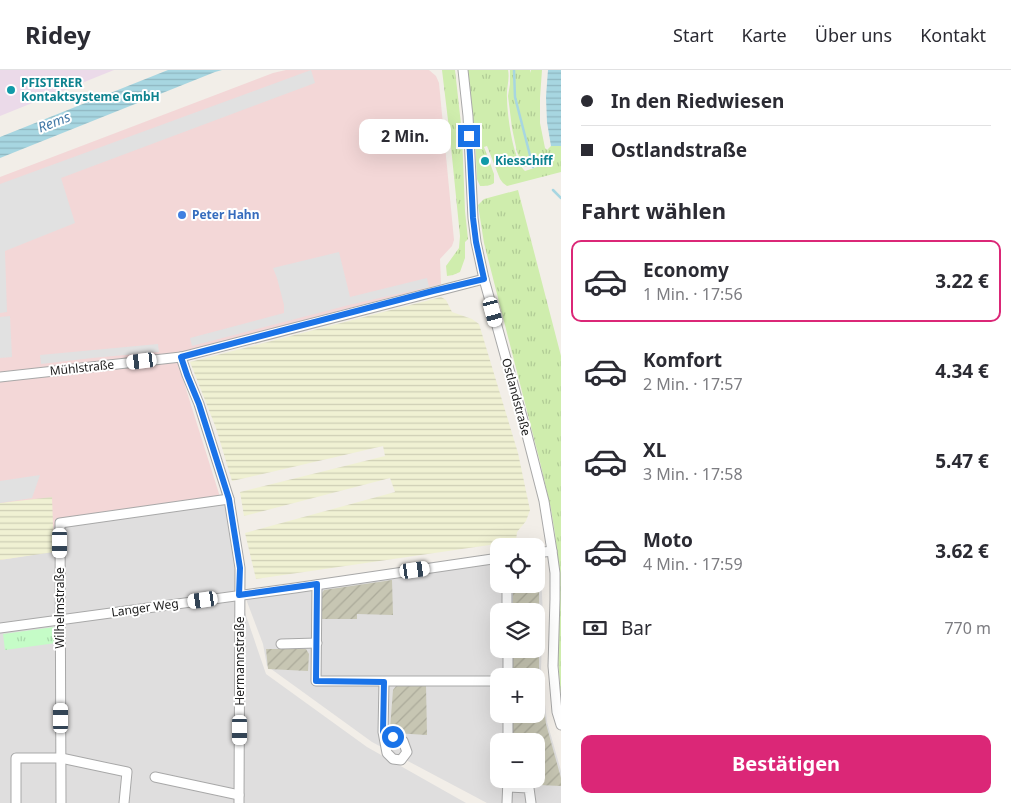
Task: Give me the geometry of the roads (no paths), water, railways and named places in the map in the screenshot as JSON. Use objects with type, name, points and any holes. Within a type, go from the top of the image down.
[{"type":"street","name":"Ostlandstraße","points":[[463,70],[468,116],[476,242],[484,279],[544,501],[552,551],[555,573],[553,666],[557,712],[561,725]]},
{"type":"street","name":"Mühlstraße","points":[[0,377],[181,357],[484,279]]},
{"type":"street","name":"Hermannstraße","points":[[155,777],[239,799],[240,568],[229,499],[199,404],[181,357]]},
{"type":"street","name":"Wilhelmstraße","points":[[61,803],[60,524],[229,499]]},
{"type":"street","points":[[545,552],[552,551]]},
{"type":"street","name":"Langer Weg","points":[[0,628],[490,559]]},
{"type":"street","points":[[317,584],[316,681],[490,681]]},
{"type":"street","points":[[281,644],[317,643]]},
{"type":"street","points":[[383,732],[384,682]]},
{"type":"street","points":[[16,803],[16,758],[61,758],[127,772],[124,803]]},
{"type":"street","points":[[507,803],[508,788]]},
{"type":"street","points":[[529,788],[531,803]]},
{"type":"water","name":"Rems","points":[[168,70],[222,70],[0,158],[0,137]]},
{"type":"water","points":[[548,70],[561,70],[561,146],[551,146],[547,122],[546,97]]},
{"type":"waterway","points":[[514,70],[515,97],[533,167]]},
{"type":"waterway","points":[[553,190],[561,198]]},
{"type":"place","name":"PFISTERER Kontaktsysteme GmbH","points":[[11,90]]},
{"type":"place","name":"Kiesschiff","points":[[485,161]]},
{"type":"place","name":"Peter Hahn","points":[[182,215]]}]
